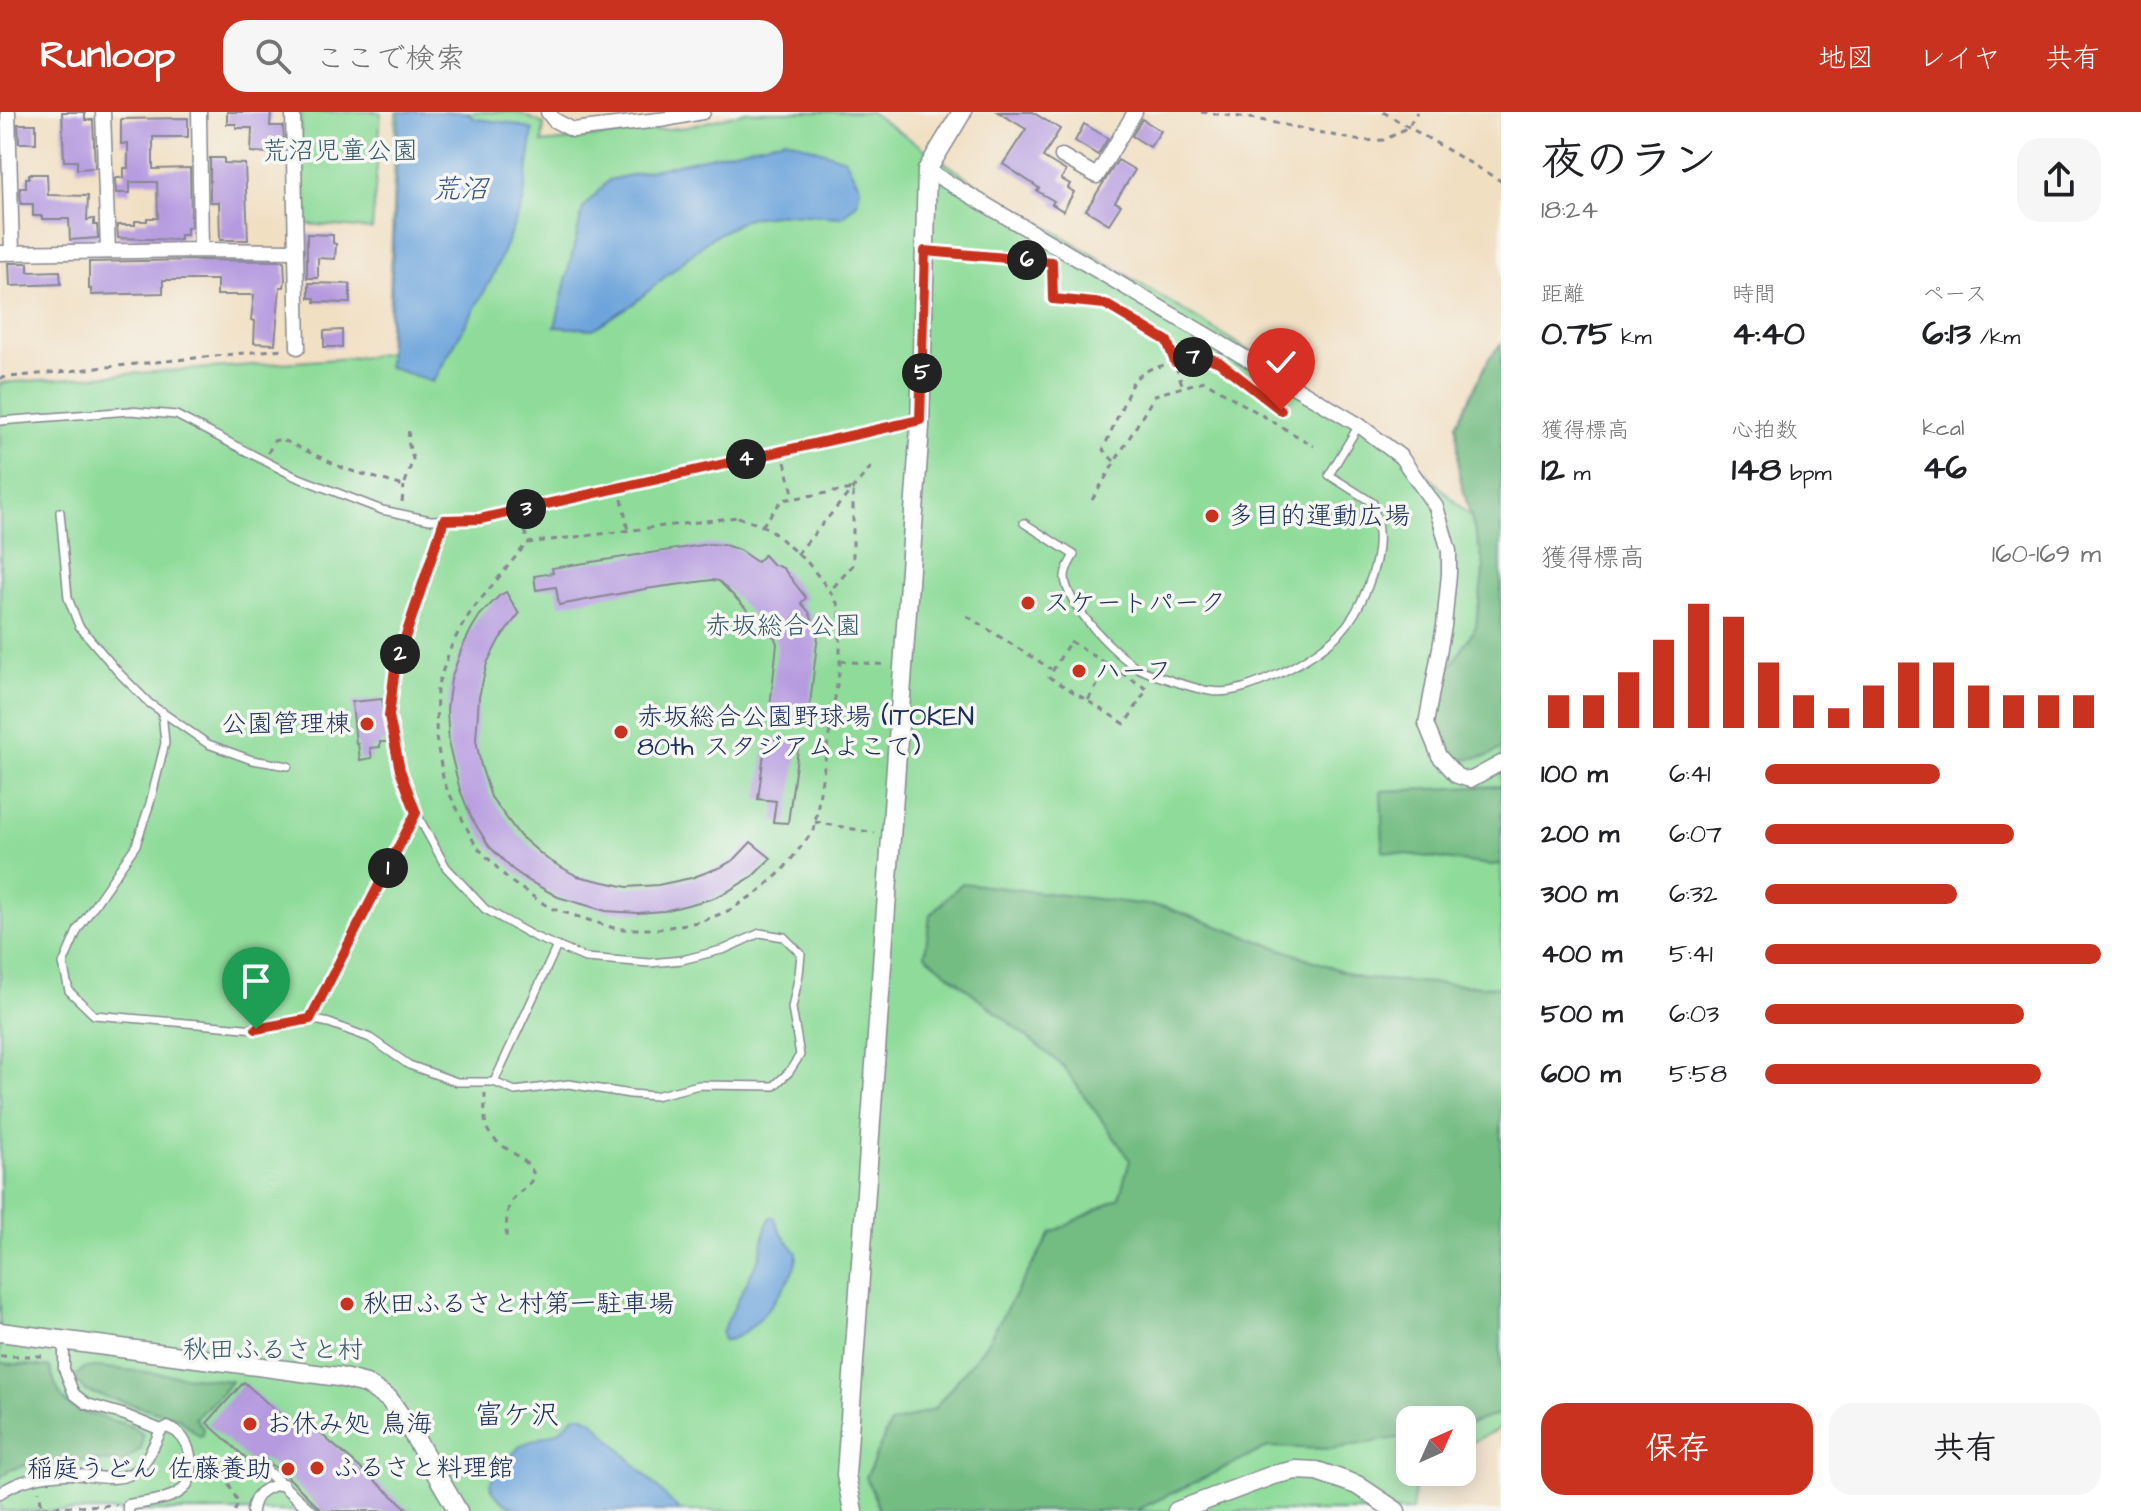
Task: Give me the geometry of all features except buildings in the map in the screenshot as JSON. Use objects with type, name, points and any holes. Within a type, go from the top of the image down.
[{"type":"street","points":[[8,112],[6,252],[296,251]]},
{"type":"street","points":[[103,112],[108,251]]},
{"type":"street","points":[[199,112],[201,250]]},
{"type":"street","points":[[293,112],[298,347]]},
{"type":"street","points":[[556,115],[573,130],[703,112]]},
{"type":"street","points":[[853,1511],[846,1475],[920,420],[927,170],[962,112]]},
{"type":"street","points":[[1062,156],[1097,176],[1135,112]]},
{"type":"street","points":[[927,170],[1359,425],[1401,457],[1436,507],[1449,551],[1444,626],[1426,724],[1439,756],[1457,776],[1470,780],[1501,763]]},
{"type":"street","points":[[0,1332],[339,1377],[366,1384],[389,1399],[458,1511]]},
{"type":"street","points":[[64,1340],[64,1369],[74,1394],[87,1404],[161,1430]]},
{"type":"street","points":[[0,1493],[14,1483],[67,1474],[120,1479],[138,1469],[161,1430],[167,1427],[178,1433],[192,1461],[192,1472],[184,1488],[173,1495],[128,1508]]},
{"type":"street","points":[[263,1468],[311,1511]]},
{"type":"street","points":[[1177,1511],[1273,1475],[1296,1470],[1317,1471],[1357,1485],[1396,1511]]},
{"type":"street","points":[[252,1511],[253,1502],[260,1492],[283,1484]]},
{"type":"lane","points":[[0,421],[130,411],[176,415],[294,476],[382,510],[444,520],[480,519],[523,510],[920,420]]},
{"type":"lane","points":[[1024,523],[1074,555],[1065,579],[1078,609],[1100,638],[1140,669],[1212,692],[1249,687],[1315,652],[1340,633],[1361,604],[1373,571],[1379,535],[1373,503],[1329,475],[1359,425]]},
{"type":"lane","points":[[60,512],[68,598],[79,626],[119,673],[149,703],[208,744],[252,760],[288,766]]},
{"type":"lane","points":[[162,711],[165,743],[136,845],[78,929],[63,964],[69,991],[94,1015],[256,1029],[310,1019],[370,1038],[409,1065],[457,1082],[490,1082],[515,1091],[569,1084],[655,1096],[699,1085],[774,1086],[789,1072],[800,1055],[792,1008],[801,954],[784,937],[760,933],[725,949],[682,960],[650,963],[585,958],[533,936],[485,909],[446,867],[416,813],[400,770],[389,716],[395,668],[444,520]]},
{"type":"lane","points":[[310,1019],[416,813]]},
{"type":"lane","points":[[490,1082],[557,946]]},
{"type":"path","points":[[1201,112],[1256,119],[1361,141],[1385,140],[1408,127],[1417,112]]},
{"type":"path","points":[[1383,112],[1501,181]]},
{"type":"path","points":[[925,251],[1052,262],[1053,299],[1105,304],[1167,341],[1183,387]]},
{"type":"path","points":[[0,378],[298,347]]},
{"type":"path","points":[[1114,461],[1103,450],[1134,379],[1150,369],[1201,355],[1219,362],[1281,410],[1273,422]]},
{"type":"path","points":[[1092,500],[1155,395],[1204,381],[1314,446]]},
{"type":"path","points":[[401,514],[404,486],[413,459],[408,442],[409,428]]},
{"type":"path","points":[[265,460],[274,441],[281,439],[345,469],[404,486]]},
{"type":"path","points":[[782,451],[794,497]]},
{"type":"path","points":[[797,554],[871,467]]},
{"type":"path","points":[[620,489],[628,531]]},
{"type":"path","points":[[762,526],[782,500],[853,489]]},
{"type":"path","points":[[830,591],[853,565],[853,489]]},
{"type":"path","points":[[523,510],[527,543],[460,629],[437,687],[436,737],[444,783],[476,846],[510,881],[550,908],[617,929],[658,929],[703,921],[730,910],[782,871],[814,830],[840,661],[840,608],[808,563],[768,528],[738,517],[527,543]]},
{"type":"path","points":[[967,616],[1052,670]]},
{"type":"path","points":[[1070,641],[1109,666],[1147,689],[1125,724],[1049,677],[1070,641]]},
{"type":"path","points":[[840,661],[903,667]]},
{"type":"path","points":[[1088,701],[1109,666]]},
{"type":"path","points":[[815,822],[891,836]]},
{"type":"path","points":[[490,1082],[487,1127],[503,1146],[526,1161],[534,1175],[531,1184],[512,1200],[508,1209],[506,1238]]},
{"type":"path","points":[[0,1356],[52,1355],[64,1360]]},
{"type":"path","points":[[235,1511],[238,1502],[228,1482],[232,1475],[250,1462]]},
{"type":"path","points":[[38,1486],[42,1507]]},
{"type":"path","points":[[22,1511],[42,1507],[128,1508]]},
{"type":"green space","name":"荒沼児童公園","points":[[300,112],[381,112],[372,229],[305,224]]},
{"type":"green space","name":"赤坂総合公園","points":[[396,112],[517,112],[544,124],[542,143],[687,127],[746,112],[870,112],[965,176],[1386,435],[1501,546],[1501,1428],[1476,1440],[1476,1406],[1396,1406],[1396,1486],[1415,1486],[1412,1511],[0,1511],[0,383],[388,353]]},
{"type":"green space","points":[[1501,344],[1501,748],[1488,756],[1449,761],[1434,730],[1436,691],[1476,626],[1484,565],[1459,474],[1457,424],[1489,358]]},
{"type":"green space","points":[[1501,786],[1501,864],[1383,851],[1381,791]]},
{"type":"green space","points":[[962,883],[1165,907],[1364,979],[1501,987],[1501,1413],[1476,1422],[1476,1406],[1396,1406],[1396,1438],[1331,1449],[1268,1447],[1135,1511],[880,1511],[866,1477],[890,1424],[934,1409],[985,1346],[1051,1233],[1119,1198],[1130,1160],[1063,1066],[925,955],[930,915]]},
{"type":"green space","points":[[0,1363],[50,1367],[65,1401],[79,1410],[136,1430],[143,1435],[141,1449],[123,1462],[61,1460],[33,1463],[10,1470],[0,1478]]},
{"type":"green space","points":[[84,1368],[231,1381],[195,1418],[203,1428],[203,1435],[199,1436],[179,1418],[86,1391],[77,1382],[77,1375]]},
{"type":"water","name":"荒沼","points":[[399,112],[466,112],[476,119],[511,123],[533,130],[523,203],[492,278],[433,382],[388,367]]},
{"type":"water","points":[[786,139],[845,159],[860,187],[857,203],[842,217],[785,214],[748,218],[711,238],[633,304],[593,329],[555,327],[583,208],[609,180]]},
{"type":"water","points":[[771,1217],[774,1217],[781,1233],[797,1253],[795,1266],[765,1312],[743,1333],[723,1340],[722,1332],[760,1256]]},
{"type":"water","points":[[576,1415],[593,1421],[680,1511],[526,1511],[500,1500],[490,1485],[494,1474],[521,1445],[559,1431]]},
{"type":"place","name":"多目的運動広場","points":[[1212,516]]},
{"type":"place","name":"スケートパーク","points":[[1028,603]]},
{"type":"place","name":"ハーフ","points":[[1079,671]]},
{"type":"place","name":"公園管理棟","points":[[367,724]]},
{"type":"place","name":"赤坂総合公園野球場 (ITOKEN 80th スタジアムよこて)","points":[[621,732]]},
{"type":"place","name":"秋田ふるさと村第一駐車場","points":[[347,1304]]},
{"type":"place","name":"お休み処 鳥海","points":[[250,1424]]},
{"type":"place","name":"ふるさと料理館","points":[[317,1468]]},
{"type":"place","name":"稲庭うどん 佐藤養助","points":[[288,1469]]},
{"type":"district","name":"富ケ沢","points":[[517,1415]]},
{"type":"route","points":[[256,1029],[310,1019],[416,813],[400,770],[389,716],[395,668],[444,520],[480,519],[920,420],[925,251],[1052,262],[1053,299],[1105,304],[1167,341],[1175,362],[1201,355],[1219,362],[1281,410]]},
{"type":"park label","name":"秋田ふるさと村","points":[[273,1350]]}]
